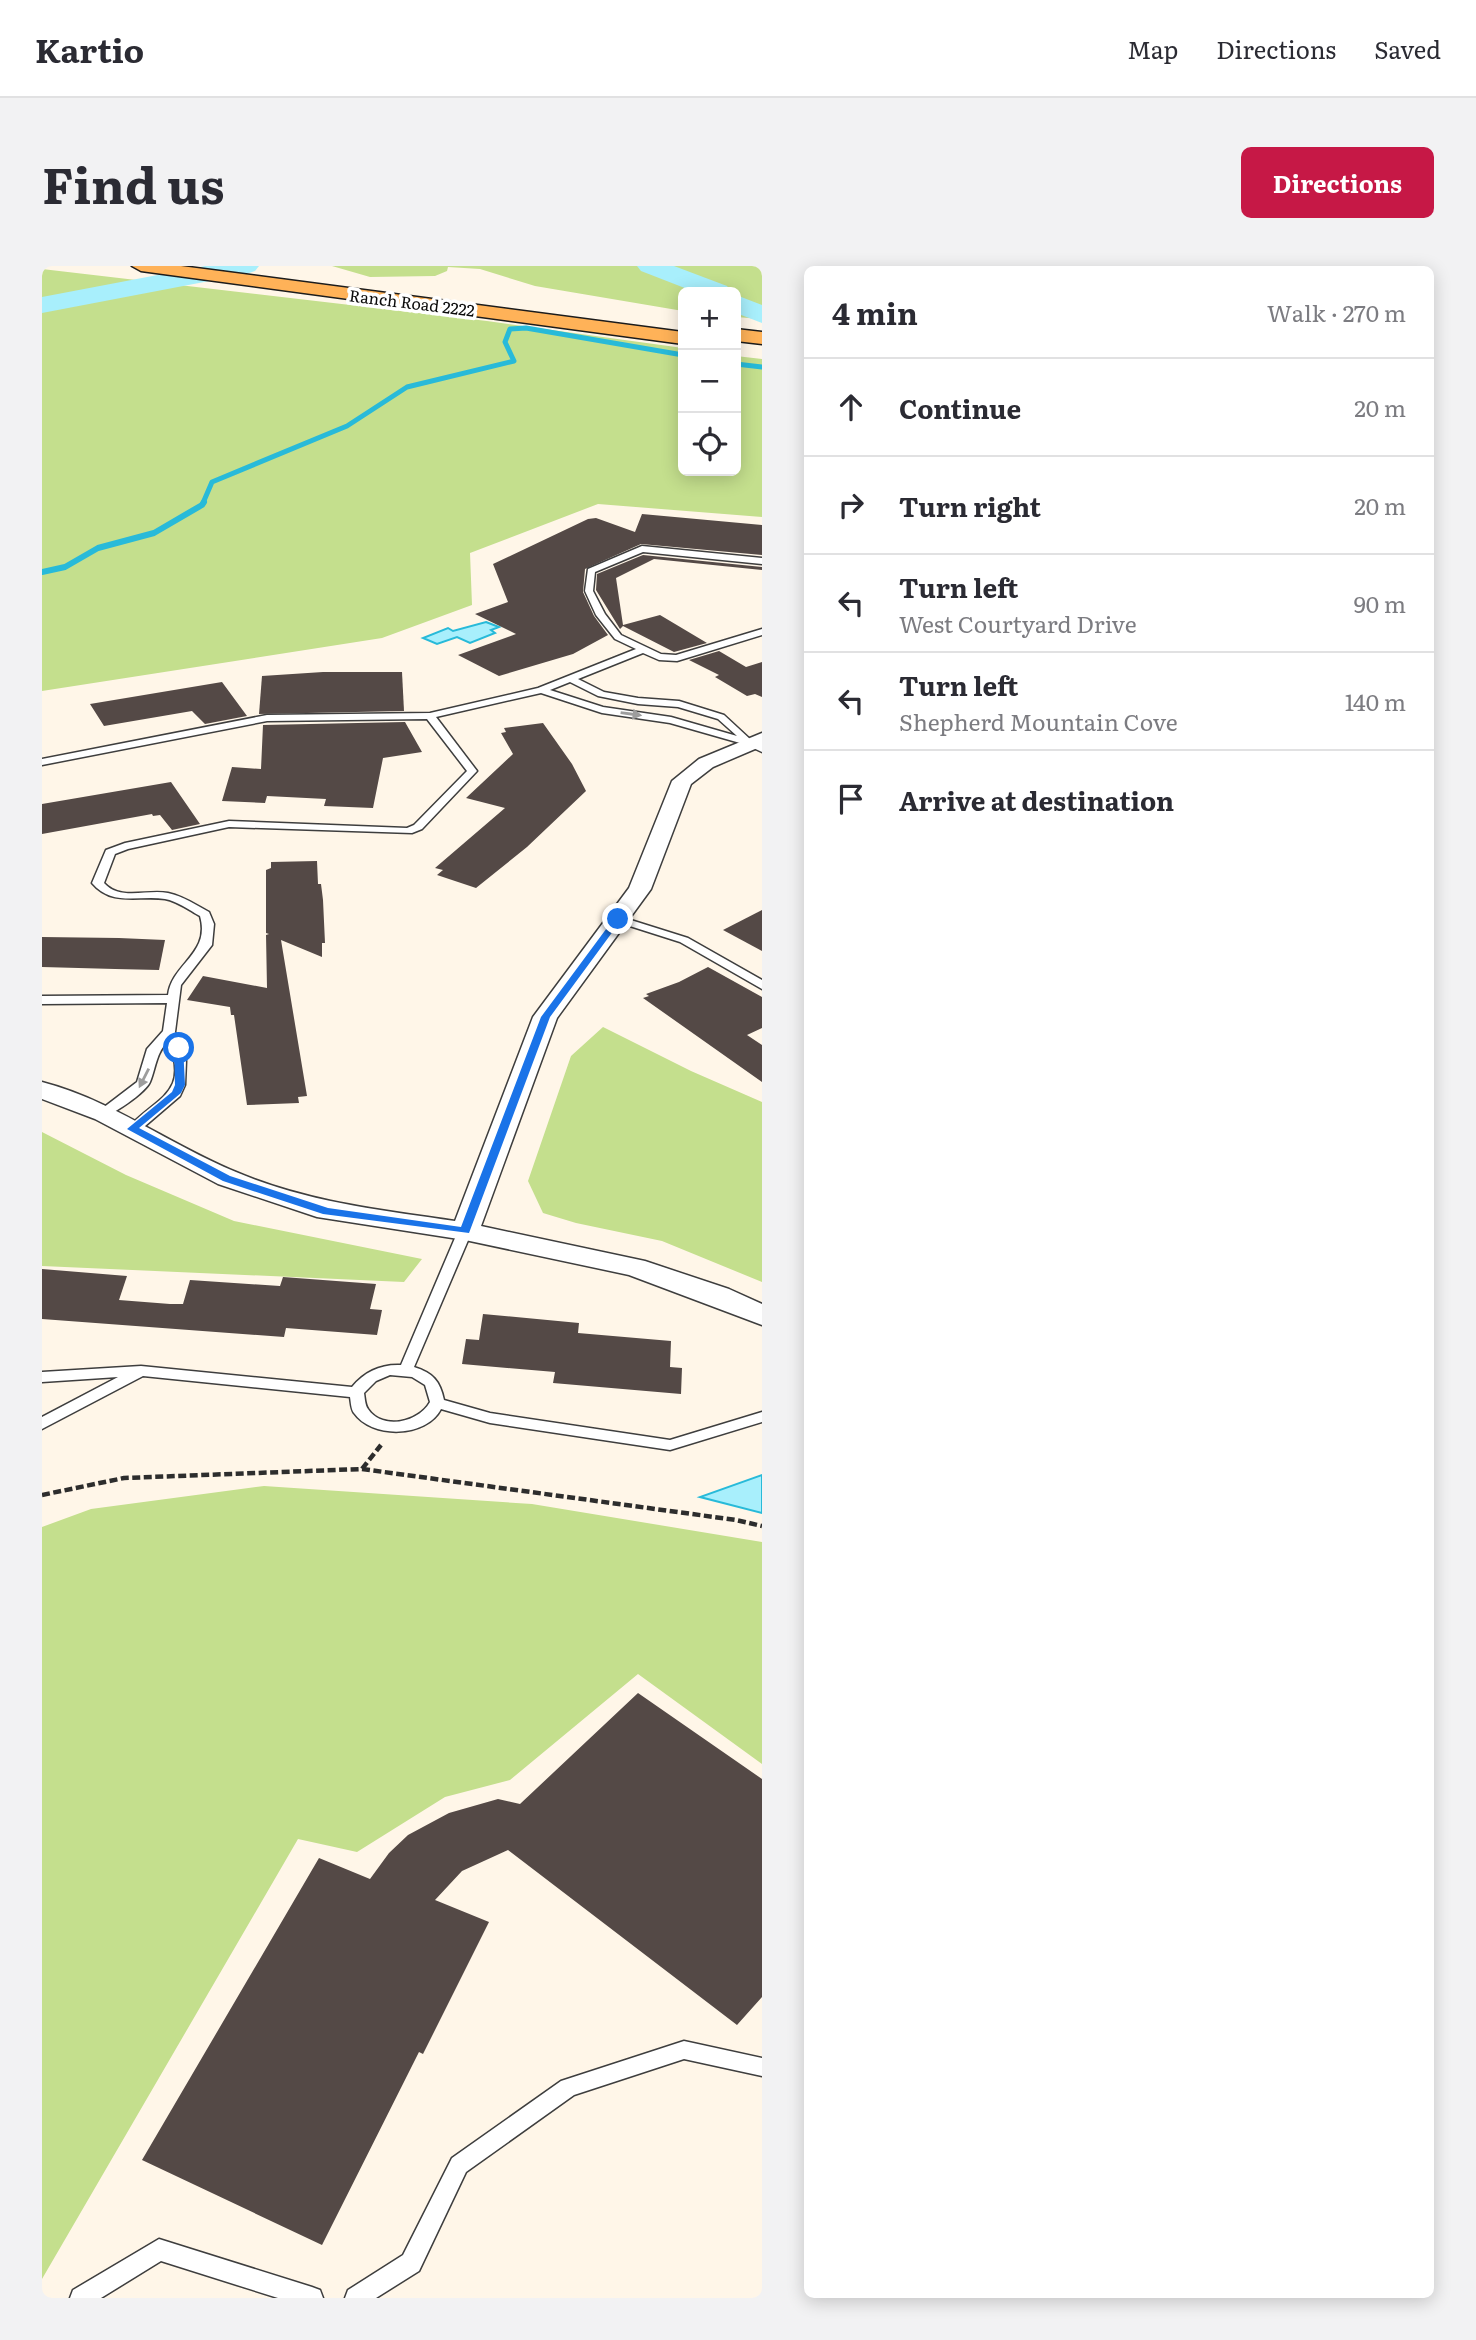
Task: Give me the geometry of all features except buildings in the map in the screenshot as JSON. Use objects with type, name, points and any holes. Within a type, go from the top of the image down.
[{"type":"main road","name":"Ranch Road 2222","points":[[141,266],[678,337]]},
{"type":"main road","name":"Ranch Road 2222","points":[[210,266],[678,327]]},
{"type":"main road","points":[[741,336],[762,338]]},
{"type":"main road","points":[[741,346],[762,348]]},
{"type":"street","points":[[465,1231],[545,1017],[640,889],[682,781],[706,763],[758,744]]},
{"type":"street","points":[[42,1090],[104,1114],[227,1178],[327,1211],[465,1231],[635,1266],[719,1296],[762,1315]]},
{"type":"lane","points":[[762,561],[642,549],[591,571],[589,591],[601,615],[618,637],[659,657],[677,658],[762,632]]},
{"type":"lane","points":[[42,762],[267,718],[430,716],[541,690],[642,650]]},
{"type":"lane","points":[[570,678],[608,695],[679,705],[721,717],[758,744]]},
{"type":"lane","points":[[541,690],[591,707],[671,720],[758,744]]},
{"type":"lane","points":[[591,707],[608,695]]},
{"type":"lane","points":[[104,1114],[144,1084],[153,1049],[169,1032],[175,985],[206,945],[208,924],[205,914],[164,896],[117,895],[101,888],[98,883],[110,852],[125,846],[229,824],[408,831],[418,827],[472,771],[430,716]]},
{"type":"lane","points":[[618,919],[684,940],[762,985]]},
{"type":"lane","points":[[42,1000],[173,999]]},
{"type":"lane","points":[[132,1129],[176,1093],[180,1085],[179,1048],[169,1032]]},
{"type":"lane","points":[[406,1370],[465,1231]]},
{"type":"lane","points":[[406,1370],[420,1374],[431,1382],[437,1392],[437,1403],[433,1411],[417,1423],[394,1426],[383,1425],[364,1416],[356,1401],[356,1393],[363,1382],[374,1374],[406,1370]]},
{"type":"lane","points":[[42,1377],[141,1371],[356,1393]]},
{"type":"lane","points":[[42,1424],[141,1371]]},
{"type":"lane","points":[[437,1403],[490,1418],[670,1445],[762,1417]]},
{"type":"lane","points":[[356,2298],[411,2263],[458,2165],[568,2088],[684,2050],[762,2067]]},
{"type":"lane","points":[[81,2298],[159,2250],[312,2298]]},
{"type":"path","points":[[362,1469],[394,1426]]},
{"type":"path","points":[[42,1495],[124,1478],[362,1469],[736,1520],[762,1526]]},
{"type":"green space","points":[[332,266],[762,266],[762,319],[741,317],[741,287],[678,287],[678,310],[535,286],[480,269],[448,267],[447,271],[435,276],[370,277]]},
{"type":"green space","points":[[42,269],[487,321],[678,347],[678,476],[741,476],[741,357],[762,359],[762,517],[598,504],[470,553],[472,605],[382,638],[42,691]]},
{"type":"green space","points":[[603,1027],[691,1071],[762,1102],[762,1282],[662,1241],[576,1223],[543,1213],[528,1181],[571,1056]]},
{"type":"green space","points":[[42,1132],[126,1175],[234,1221],[422,1259],[404,1282],[42,1266]]},
{"type":"green space","points":[[264,1486],[532,1504],[762,1542],[762,1764],[638,1674],[510,1780],[445,1797],[357,1852],[298,1839],[42,2279],[42,1527],[91,1509]]},
{"type":"water","points":[[486,622],[499,627],[491,630],[495,633],[470,643],[457,637],[437,644],[423,638],[448,628],[453,631]]},
{"type":"water","points":[[762,1475],[762,1513],[700,1497]]},
{"type":"waterway","points":[[42,305],[246,266]]},
{"type":"waterway","points":[[650,266],[705,287]]},
{"type":"waterway","points":[[741,305],[762,315]]},
{"type":"waterway","points":[[203,503],[212,482],[347,426],[407,387],[514,361],[505,342],[510,329],[526,328],[678,354]]},
{"type":"waterway","points":[[741,365],[762,367]]},
{"type":"waterway","points":[[42,572],[65,567],[98,548],[154,533],[204,502]]},
{"type":"route","points":[[179,1048],[180,1085],[176,1093],[132,1129],[227,1178],[327,1211],[465,1231],[545,1017],[618,919]]}]
